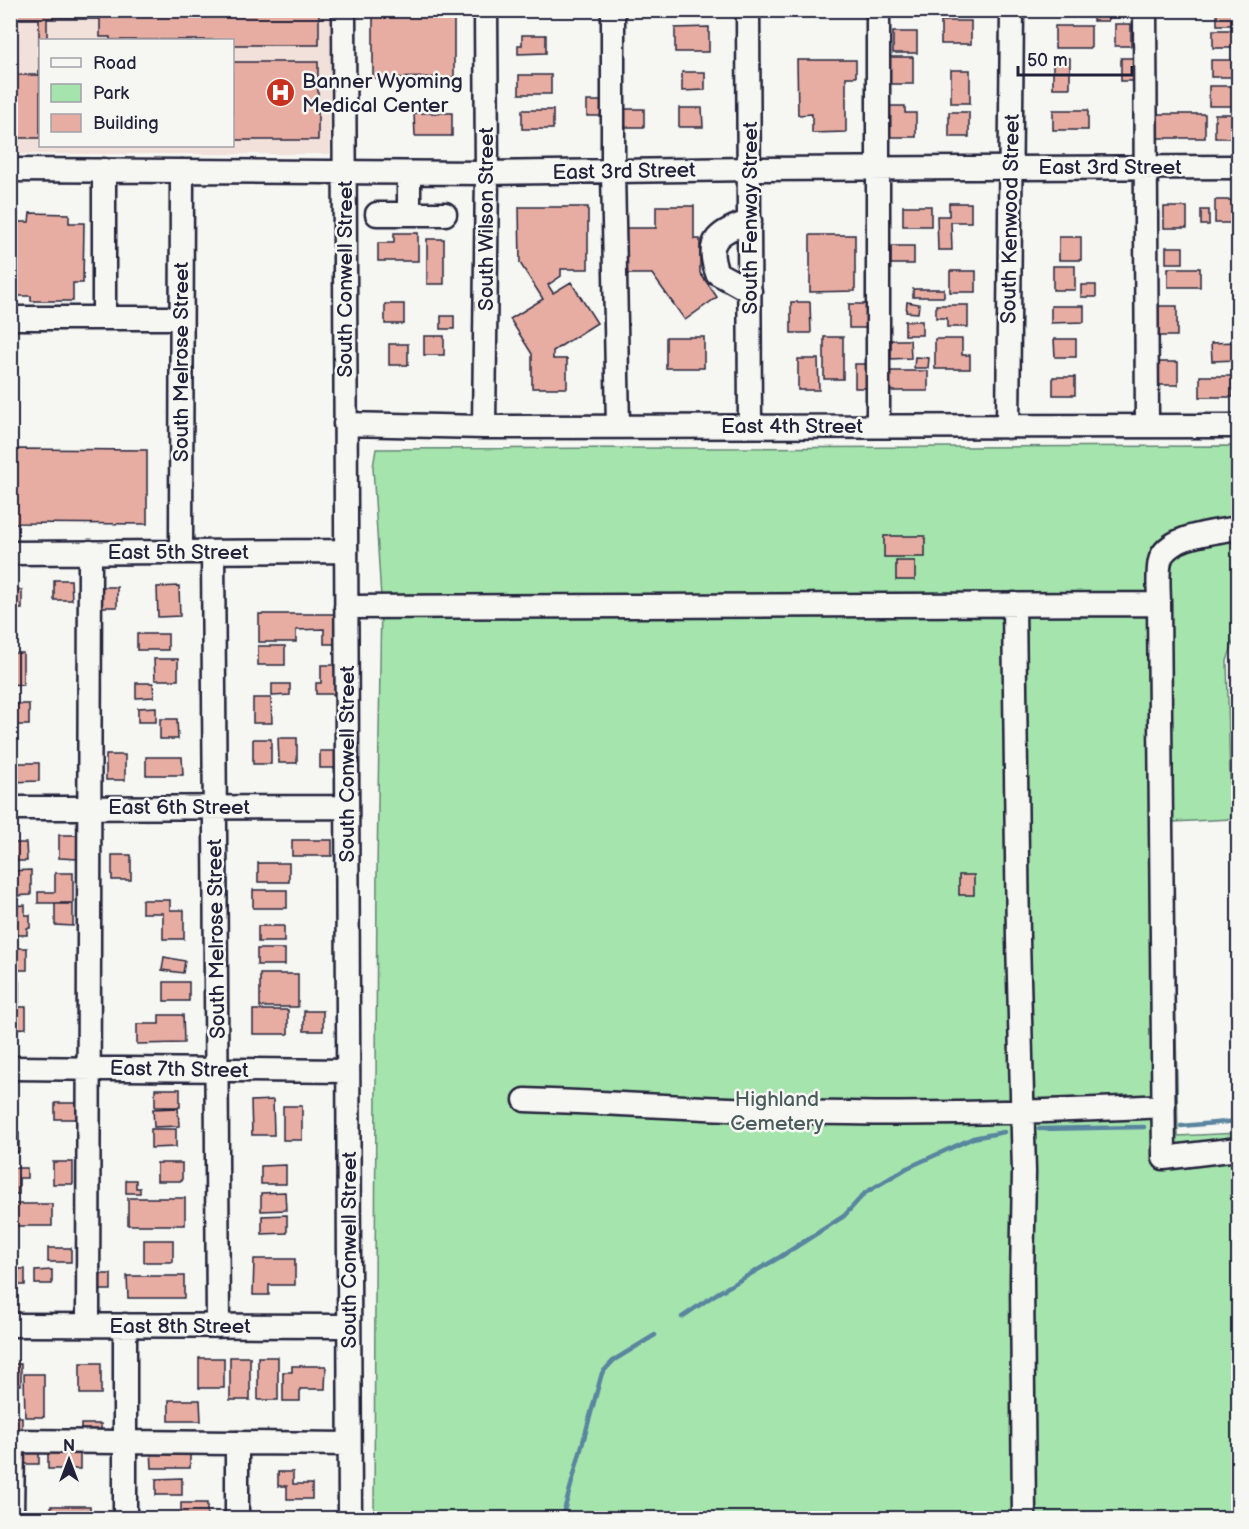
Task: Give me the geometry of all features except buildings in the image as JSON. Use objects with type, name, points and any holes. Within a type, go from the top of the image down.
[{"type":"street","name":"South Conwell Street","points":[[344,10],[350,1518]]},
{"type":"street","name":"South Wilson Street","points":[[484,427],[486,10]]},
{"type":"street","points":[[613,10],[613,171],[618,426]]},
{"type":"street","name":"South Fenway Street","points":[[748,10],[750,426]]},
{"type":"street","points":[[878,10],[878,426]]},
{"type":"street","name":"South Kenwood Street","points":[[1008,427],[1012,10]]},
{"type":"street","points":[[1144,10],[1147,426]]},
{"type":"street","name":"East 3rd Street","points":[[10,170],[487,173],[1239,167]]},
{"type":"street","points":[[104,170],[104,318]]},
{"type":"street","name":"South Melrose Street","points":[[181,552],[182,171]]},
{"type":"street","points":[[409,173],[409,214]]},
{"type":"street","points":[[376,214],[445,214]]},
{"type":"street","points":[[750,221],[725,231],[717,237],[713,246],[712,260],[717,273],[750,291]]},
{"type":"street","points":[[10,318],[181,318]]},
{"type":"street","name":"East 4th Street","points":[[345,424],[484,427],[1239,426]]},
{"type":"street","points":[[1239,528],[1188,537],[1170,546],[1160,560],[1159,604],[1164,1158],[1239,1149]]},
{"type":"street","name":"East 5th Street","points":[[10,553],[346,551]]},
{"type":"street","points":[[88,1325],[90,552]]},
{"type":"street","name":"South Melrose Street","points":[[213,552],[218,1326]]},
{"type":"street","points":[[1014,604],[1021,1113],[1024,1172],[1022,1279],[1024,1518]]},
{"type":"street","points":[[346,608],[1159,604]]},
{"type":"street","name":"East 6th Street","points":[[10,808],[347,807]]},
{"type":"street","name":"East 7th Street","points":[[10,1068],[348,1071]]},
{"type":"street","points":[[525,1100],[804,1112],[1021,1113],[1164,1106]]},
{"type":"street","name":"East 8th Street","points":[[10,1325],[349,1326]]},
{"type":"street","points":[[125,1325],[125,1518]]},
{"type":"street","points":[[12,1518],[12,1441],[349,1444]]},
{"type":"street","points":[[237,1443],[237,1518]]},
{"type":"shaded area","name":"Banner Wyoming Medical Center","points":[[11,11],[331,11],[330,154],[11,154]]},
{"type":"green space","name":"Highland Cemetery","points":[[1238,446],[1238,628],[1227,661],[1231,819],[1172,822],[1178,1136],[1238,1133],[1238,1518],[374,1518],[377,871],[381,598],[373,467],[376,449]]},
{"type":"waterway","points":[[1181,1126],[1238,1121]]},
{"type":"waterway","points":[[1039,1129],[1144,1127]]},
{"type":"waterway","points":[[682,1317],[844,1216],[865,1193],[907,1168],[973,1138],[1004,1132]]},
{"type":"waterway","points":[[562,1518],[602,1373],[614,1360],[655,1335]]},
{"type":"place","name":"Banner Wyoming Medical Center","points":[[281,93]]}]
